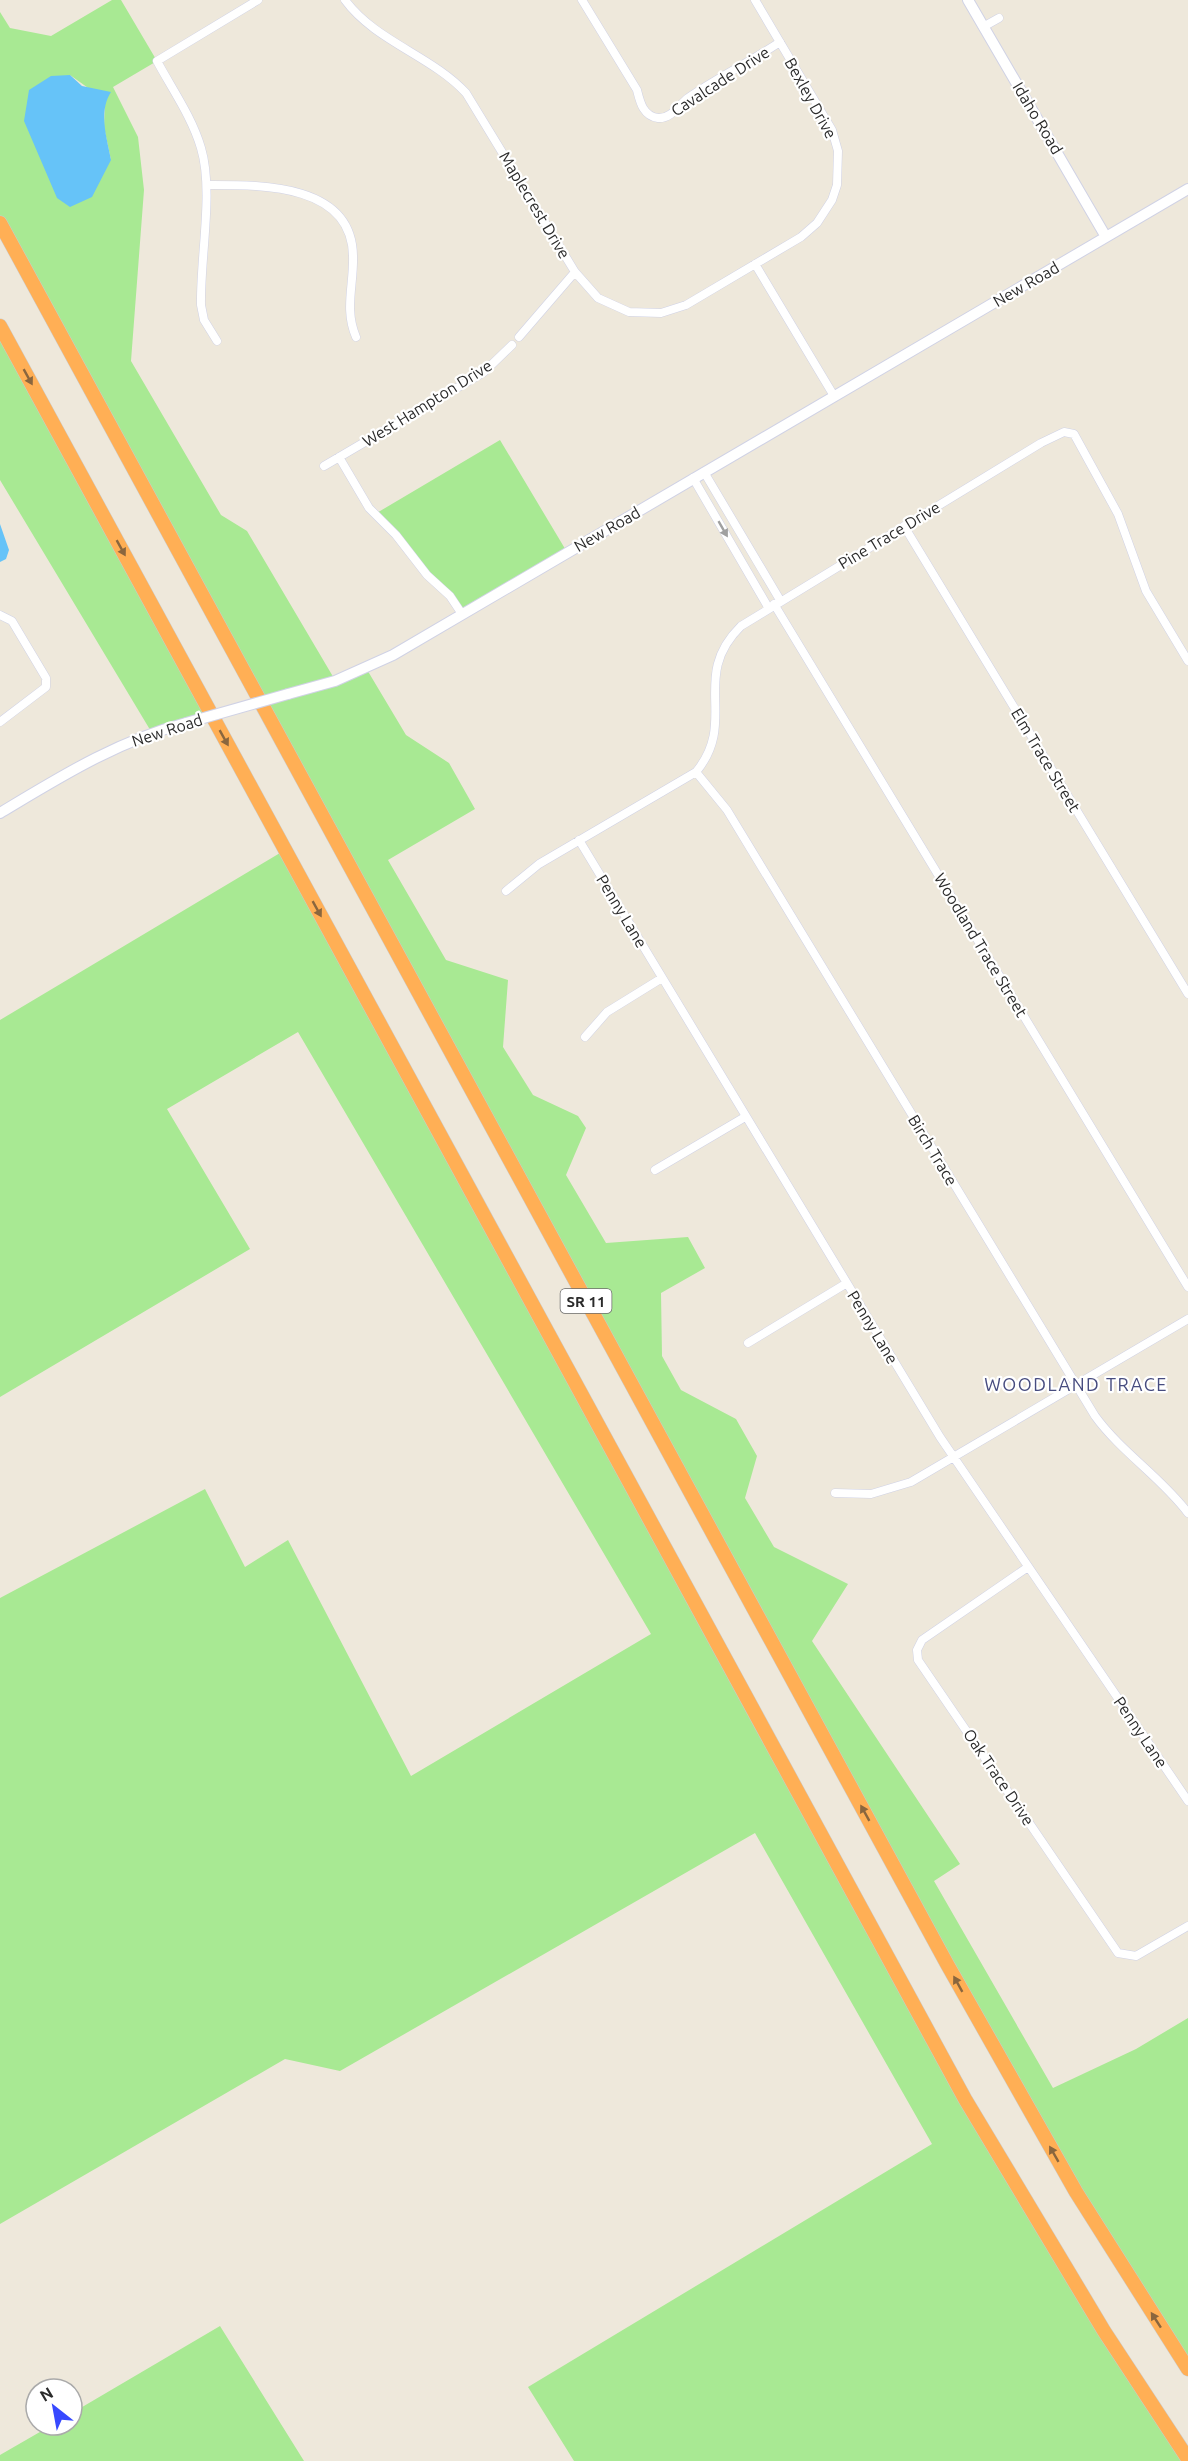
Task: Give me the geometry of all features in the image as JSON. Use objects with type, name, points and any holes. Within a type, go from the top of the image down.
[{"type":"highway","name":"SR 11","points":[[0,223],[947,1964],[1076,2192],[1188,2369]]},
{"type":"highway","name":"SR 11","points":[[0,326],[960,2089],[1104,2331],[1188,2459]]},
{"type":"street","points":[[217,341],[204,320],[201,305],[207,185],[197,136],[157,61],[258,0]]},
{"type":"street","name":"Maplecrest Drive","points":[[345,0],[365,21],[448,76],[466,93],[575,272],[592,292],[607,303],[629,312],[652,314],[686,305],[755,264]]},
{"type":"street","name":"Cavalcade Drive","points":[[582,0],[637,90],[641,106],[651,116],[658,118],[671,114],[688,98],[780,42]]},
{"type":"street","name":"Bexley Drive","points":[[754,0],[832,130],[838,151],[839,173],[832,200],[817,223],[801,237],[755,264]]},
{"type":"street","name":"Idaho Road","points":[[968,0],[1106,237]]},
{"type":"street","points":[[983,27],[999,18]]},
{"type":"street","points":[[207,185],[300,192],[322,201],[337,214],[350,236],[353,249],[348,303],[356,337]]},
{"type":"street","name":"New Road","points":[[0,813],[103,753],[136,739],[335,681],[373,665],[1188,189]]},
{"type":"street","points":[[755,264],[834,396]]},
{"type":"street","points":[[519,337],[575,272]]},
{"type":"street","name":"West Hampton Drive","points":[[324,466],[484,372],[512,345]]},
{"type":"street","name":"Pine Trace Drive","points":[[506,891],[539,864],[696,771],[708,755],[715,735],[714,679],[722,652],[741,626],[1041,443],[1065,432],[1071,432],[1118,514],[1146,591],[1188,661]]},
{"type":"street","points":[[339,458],[369,508],[396,535],[427,575],[450,596],[462,614]]},
{"type":"street","name":"Woodland Trace Street","points":[[704,472],[774,604]]},
{"type":"street","name":"Woodland Trace Street","points":[[693,478],[774,604],[1188,1287]]},
{"type":"street","name":"Elm Trace Street","points":[[904,526],[1188,994]]},
{"type":"street","points":[[0,615],[12,621],[46,678],[46,687],[0,722]]},
{"type":"street","name":"Birch Trace","points":[[696,771],[727,810],[1076,1385],[1109,1435],[1167,1489],[1188,1513]]},
{"type":"street","name":"Penny Lane","points":[[579,840],[953,1457],[1188,1801]]},
{"type":"street","points":[[585,1037],[608,1012],[662,978]]},
{"type":"street","points":[[655,1170],[745,1117]]},
{"type":"street","points":[[748,1343],[847,1283]]},
{"type":"street","points":[[835,1493],[871,1494],[891,1490],[911,1482],[1188,1319]]},
{"type":"street","name":"Oak Trace Drive","points":[[1028,1567],[922,1640],[917,1650],[918,1660],[1118,1953],[1136,1956],[1188,1926]]},
{"type":"green space","points":[[112,0],[121,0],[157,61],[113,87],[138,137],[144,190],[131,361],[221,515],[247,531],[335,680],[366,668],[406,735],[449,763],[475,809],[388,860],[446,960],[508,980],[503,1047],[533,1095],[578,1116],[586,1128],[566,1175],[606,1243],[688,1237],[705,1268],[661,1293],[662,1356],[681,1390],[736,1419],[757,1456],[745,1498],[774,1547],[848,1584],[812,1641],[960,1864],[934,1881],[1053,2088],[1136,2049],[1188,2018],[1188,2369],[1076,2192],[0,225],[0,12],[10,28],[51,36]],"holes":[[[70,75],[105,100],[104,127],[111,160]]]},
{"type":"green space","points":[[0,326],[212,716],[152,733],[0,480]]},
{"type":"green space","points":[[500,440],[567,552],[462,614],[375,514]]},
{"type":"green space","points":[[285,850],[903,1986],[1188,2461],[574,2461],[528,2387],[932,2144],[755,1833],[340,2071],[285,2059],[0,2224],[0,1598],[205,1489],[245,1567],[288,1540],[411,1776],[651,1634],[298,1032],[167,1109],[250,1249],[0,1397],[0,1020]]},
{"type":"green space","points":[[220,2326],[304,2461],[0,2461],[0,2455],[31,2437],[84,2437],[84,2406]]},
{"type":"water","points":[[70,75],[82,86],[111,92],[104,117],[111,160],[92,197],[70,207],[57,198],[24,121],[29,90],[51,76]]},
{"type":"water","points":[[0,524],[9,550],[6,559],[0,562]]},
{"type":"district","name":"WOODLAND TRACE","points":[[1076,1384]]}]
